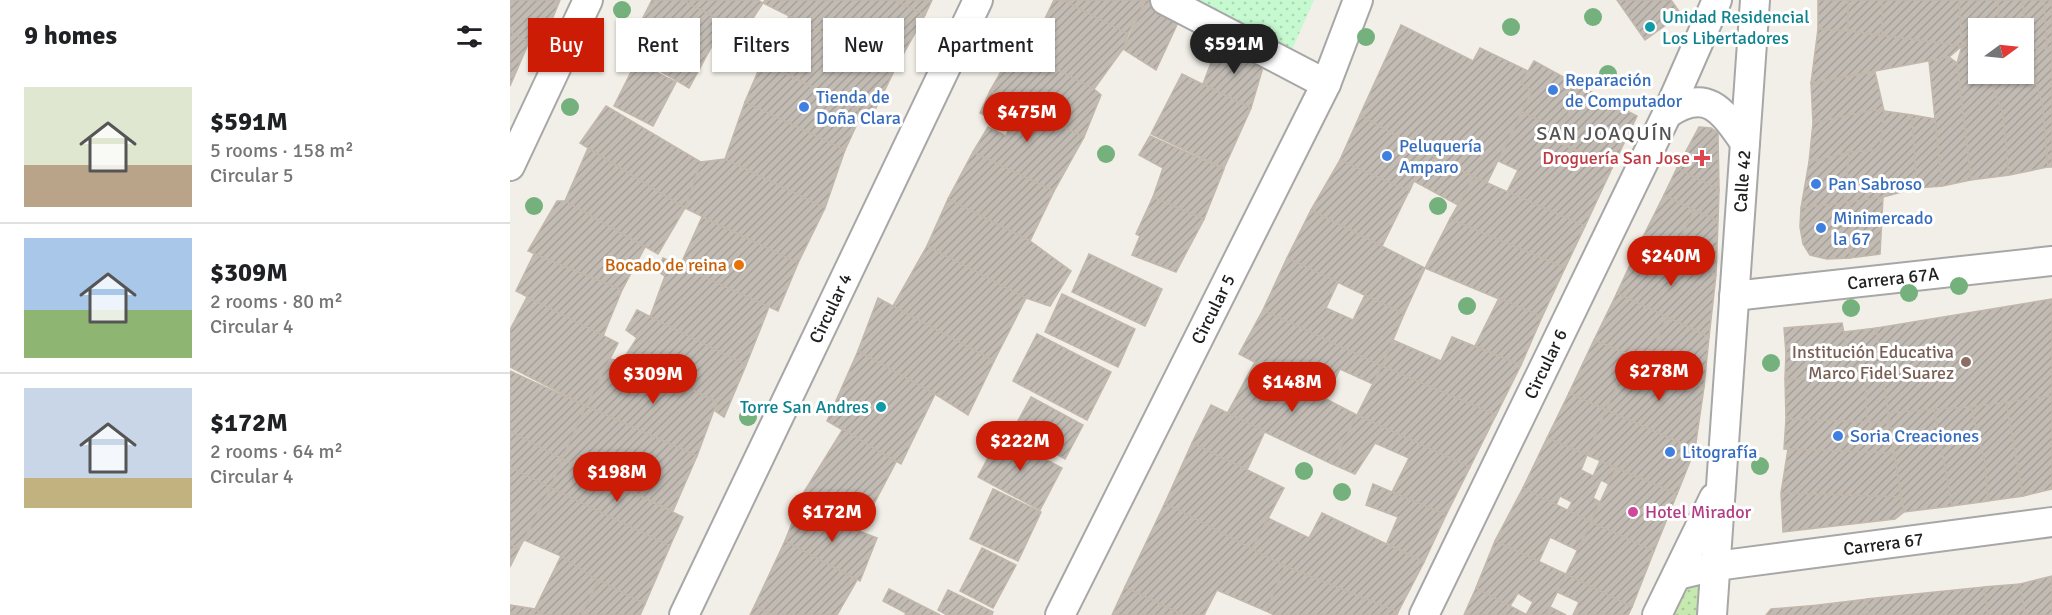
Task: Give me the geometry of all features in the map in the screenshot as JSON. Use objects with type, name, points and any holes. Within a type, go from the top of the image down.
[{"type":"street","points":[[510,166],[588,0]]},
{"type":"street","name":"Circular 4","points":[[684,615],[978,0]]},
{"type":"street","points":[[1165,0],[1326,84]]},
{"type":"street","name":"Circular 5","points":[[1060,615],[1326,84],[1358,0]]},
{"type":"street","name":"Circular 6","points":[[1424,615],[1667,114],[1717,0]]},
{"type":"street","name":"Calle 42","points":[[1712,615],[1755,0]]},
{"type":"street","points":[[1667,114],[1682,104],[1703,101],[1727,117],[1745,143]]},
{"type":"street","name":"Carrera 67A","points":[[1734,296],[2052,261]]},
{"type":"street","points":[[1657,615],[1721,482]]},
{"type":"street","name":"Carrera 67","points":[[1678,575],[1716,566],[2052,522]]},
{"type":"green space","points":[[1186,0],[1314,0],[1290,54]]},
{"type":"green space","points":[[1681,573],[1703,576],[1699,615],[1660,615]]},
{"type":"building","points":[[510,0],[560,0],[553,18],[528,18],[528,42],[510,32]]},
{"type":"building","points":[[652,0],[682,0],[717,18],[712,18],[712,46],[700,68],[700,18],[643,18]]},
{"type":"building","points":[[682,0],[758,0],[763,3],[753,18],[717,18]]},
{"type":"building","points":[[765,0],[895,0],[925,15],[923,18],[916,18],[916,31],[904,53],[904,18],[823,18],[823,33],[811,27],[811,18],[793,18],[763,3]]},
{"type":"building","points":[[895,0],[932,0],[925,15]]},
{"type":"building","points":[[1054,0],[1063,0],[1128,34],[1123,49],[1094,89],[1055,68],[1055,18],[1045,18]]},
{"type":"building","points":[[1063,0],[1146,0],[1128,34]]},
{"type":"building","points":[[1146,0],[1154,0],[1181,16],[1156,70],[1123,49]]},
{"type":"building","name":"Unidad Residencial Los Libertadores","points":[[1617,0],[1671,0],[1681,14],[1645,40]]},
{"type":"building","points":[[1818,0],[1848,0],[1848,31],[1818,29]]},
{"type":"building","points":[[1848,0],[1882,0],[1882,35],[1848,31]]},
{"type":"building","points":[[1882,0],[1959,0],[1962,46],[1882,35]]},
{"type":"building","points":[[1959,0],[1998,0],[1999,18],[1968,18],[1968,46],[1962,46]]},
{"type":"building","points":[[1998,0],[2023,0],[2024,18],[1999,18]]},
{"type":"building","points":[[2023,0],[2044,0],[2047,50],[2034,49],[2034,18],[2024,18]]},
{"type":"building","points":[[2044,0],[2052,0],[2052,49],[2047,50]]},
{"type":"building","points":[[1401,25],[1473,61],[1480,48],[1528,71],[1521,83],[1532,91],[1487,183],[1425,152],[1360,115]]},
{"type":"building","points":[[811,27],[823,33],[823,72],[894,72],[870,120],[862,113],[784,72],[811,72]]},
{"type":"building","points":[[1818,29],[1962,46],[1949,57],[1811,83]]},
{"type":"building","points":[[510,32],[528,41],[528,44],[510,86]]},
{"type":"building","points":[[1219,42],[1264,64],[1251,108],[1203,84]]},
{"type":"building","points":[[1962,46],[1968,46],[1968,84],[1995,84],[1994,91],[2003,113],[2009,175],[1971,180],[1957,63]]},
{"type":"building","points":[[2034,48],[2052,49],[2052,167],[2048,167],[2043,107],[2034,76]]},
{"type":"building","points":[[1949,57],[1957,63],[1971,180],[1942,186],[1929,61]]},
{"type":"building","points":[[1534,61],[1580,86],[1557,140],[1541,134],[1545,123],[1522,112],[1532,91],[1521,83]]},
{"type":"building","points":[[1055,68],[1101,95],[1084,137],[990,91],[1001,72],[1055,72]]},
{"type":"building","points":[[631,72],[656,72],[676,82],[653,126],[614,106]]},
{"type":"building","points":[[662,72],[698,72],[689,88]]},
{"type":"building","name":"Tienda de Doña Clara","points":[[758,72],[782,72],[862,113],[845,150],[745,102]]},
{"type":"building","points":[[1875,72],[1884,111],[1873,110],[1813,123],[1811,83]]},
{"type":"building","points":[[1182,74],[1251,108],[1224,168],[1151,134]]},
{"type":"building","points":[[2034,76],[2043,107],[2048,167],[2009,175],[2003,113],[1994,91],[1995,84],[2034,84]]},
{"type":"building","points":[[1580,86],[1637,116],[1612,168],[1557,140]]},
{"type":"building","points":[[990,91],[1084,137],[1054,191],[973,152],[988,127],[1006,136],[1009,128],[980,113]]},
{"type":"building","points":[[745,102],[845,150],[825,208],[725,159]]},
{"type":"building","points":[[606,106],[701,162],[685,208],[580,143]]},
{"type":"building","points":[[1873,110],[1884,111],[1880,150],[1849,152],[1809,162],[1813,123]]},
{"type":"building","points":[[1884,111],[1912,115],[1917,188],[1883,197],[1844,203],[1849,152],[1880,150]]},
{"type":"building","points":[[1522,112],[1545,123],[1541,134],[1612,168],[1585,226],[1507,192],[1518,170],[1498,161]]},
{"type":"building","name":"Peluquería Amparo","points":[[1360,115],[1474,177],[1458,205],[1414,181],[1409,192],[1340,160]]},
{"type":"building","points":[[1912,115],[1935,119],[1942,186],[1917,188]]},
{"type":"building","points":[[1699,127],[1711,128],[1718,133],[1719,190],[1677,168]]},
{"type":"building","points":[[1150,136],[1224,169],[1204,219],[1153,197],[1163,168],[1139,155]]},
{"type":"building","points":[[588,148],[685,208],[658,254],[565,201]]},
{"type":"building","points":[[973,152],[1054,191],[1030,241],[948,199]]},
{"type":"building","points":[[1849,152],[1844,203],[1801,208],[1809,162]]},
{"type":"building","points":[[725,159],[825,208],[798,263],[685,208],[701,162]]},
{"type":"building","points":[[1340,160],[1409,191],[1382,246],[1311,210]]},
{"type":"building","points":[[1677,168],[1719,190],[1718,221],[1664,195]]},
{"type":"building","points":[[1474,177],[1585,226],[1565,268],[1450,219]]},
{"type":"building","points":[[1664,195],[1694,210],[1673,255],[1642,239]]},
{"type":"building","points":[[1153,197],[1204,219],[1176,272],[1132,255],[1140,236],[1136,234]]},
{"type":"building","points":[[1883,197],[1880,254],[1850,258],[1850,202]]},
{"type":"building","points":[[948,199],[1030,241],[1071,271],[1050,306],[1026,298],[927,246]]},
{"type":"building","points":[[557,201],[565,201],[645,247],[622,290],[528,251]]},
{"type":"building","points":[[1850,202],[1850,258],[1827,259],[1810,255],[1803,244],[1800,227],[1801,208]]},
{"type":"building","points":[[1311,210],[1425,268],[1404,314],[1287,258]]},
{"type":"building","points":[[1694,210],[1718,221],[1716,275],[1673,255]]},
{"type":"building","name":"Bocado de reina","points":[[702,217],[798,263],[778,311],[680,266]]},
{"type":"building","points":[[1450,219],[1565,268],[1542,317],[1425,268]]},
{"type":"building","points":[[1642,239],[1716,275],[1709,337],[1617,293]]},
{"type":"building","points":[[927,246],[1026,298],[994,361],[893,306]]},
{"type":"building","points":[[534,254],[622,290],[603,336],[516,291]]},
{"type":"building","points":[[1089,254],[1162,289],[1145,326],[1072,292]]},
{"type":"building","points":[[663,258],[769,307],[746,365],[650,317],[665,276],[657,271]]},
{"type":"building","points":[[1287,258],[1338,282],[1326,308],[1353,320],[1365,295],[1404,314],[1382,366],[1263,310]]},
{"type":"building","points":[[1617,293],[1667,317],[1647,362],[1594,340]]},
{"type":"building","points":[[1062,294],[1135,329],[1118,367],[1045,332]]},
{"type":"building","points":[[527,297],[618,343],[586,406],[510,367],[510,330]]},
{"type":"building","points":[[878,298],[994,361],[968,415],[858,351]]},
{"type":"building","points":[[1499,298],[1542,317],[1521,365],[1475,346]]},
{"type":"building","name":"Institución Educativa Marco Fidel Suarez","points":[[2052,299],[2052,396],[1971,407],[1888,413],[1876,328]]},
{"type":"building","points":[[637,310],[746,365],[724,417],[715,411],[717,402],[637,363],[632,369],[622,361],[637,338],[626,330]]},
{"type":"building","points":[[1263,310],[1382,366],[1373,384],[1340,369],[1325,399],[1239,354]]},
{"type":"building","points":[[1667,317],[1709,337],[1704,387],[1647,362]]},
{"type":"building","points":[[1842,323],[1848,353],[1786,353],[1784,328]]},
{"type":"building","points":[[1876,328],[1890,423],[1867,422],[1865,379],[1860,353],[1848,353],[1844,332]]},
{"type":"building","points":[[1037,334],[1111,372],[1087,420],[1013,381]]},
{"type":"building","points":[[1452,337],[1521,365],[1496,415],[1382,366],[1393,340],[1441,361]]},
{"type":"building","points":[[1594,340],[1631,356],[1606,410],[1569,393]]},
{"type":"building","name":"Torre San Andres","points":[[858,351],[935,394],[901,464],[827,421]]},
{"type":"building","points":[[1786,353],[1860,353],[1865,379],[1785,379]]},
{"type":"building","points":[[1631,356],[1704,387],[1695,449],[1606,410]]},
{"type":"building","points":[[610,359],[622,361],[632,369],[637,363],[717,402],[697,456],[586,406]]},
{"type":"building","points":[[1255,362],[1357,415],[1332,464],[1227,414]]},
{"type":"building","points":[[1382,366],[1496,415],[1470,467],[1357,415]]},
{"type":"building","points":[[510,371],[586,406],[562,459],[510,431]]},
{"type":"building","points":[[1785,379],[1865,379],[1867,422],[1786,419]]},
{"type":"building","points":[[1569,393],[1606,410],[1587,455],[1547,438]]},
{"type":"building","points":[[2052,396],[2052,489],[2023,496],[2006,402]]},
{"type":"building","points":[[1031,397],[1083,425],[1065,459],[1013,430]]},
{"type":"building","points":[[2006,402],[2023,496],[1988,501],[1985,463],[1971,407]]},
{"type":"building","points":[[1211,405],[1265,431],[1247,470],[1192,443]]},
{"type":"building","points":[[586,406],[697,456],[673,511],[562,459]]},
{"type":"building","points":[[1971,407],[1985,463],[1988,501],[1952,506],[1934,409]]},
{"type":"building","points":[[1934,409],[1952,506],[1904,512],[1888,413]]},
{"type":"building","points":[[1606,410],[1695,449],[1677,494],[1587,455]]},
{"type":"building","points":[[1357,415],[1470,467],[1446,515],[1392,492],[1409,458],[1375,443],[1355,474],[1332,464]]},
{"type":"building","name":"Soria Creaciones","points":[[1786,419],[1890,423],[1894,453],[1784,449]]},
{"type":"building","points":[[843,429],[896,462],[859,532],[796,505]]},
{"type":"building","points":[[510,431],[562,459],[551,488],[510,467]]},
{"type":"building","points":[[1000,435],[1062,468],[1040,510],[978,477]]},
{"type":"building","points":[[1547,438],[1587,455],[1581,470],[1593,476],[1600,461],[1616,468],[1609,484],[1601,480],[1593,498],[1600,502],[1591,522],[1567,511],[1572,502],[1560,496],[1556,505],[1523,488]]},
{"type":"building","points":[[1192,443],[1284,488],[1252,549],[1165,503]]},
{"type":"building","points":[[1788,449],[1894,453],[1901,497],[1781,493]]},
{"type":"building","points":[[562,459],[683,517],[670,546],[551,488]]},
{"type":"building","points":[[510,467],[551,488],[519,549],[510,544]]},
{"type":"building","name":"Hotel Mirador","points":[[1616,468],[1677,494],[1654,551],[1591,522]]},
{"type":"building","points":[[1373,484],[1446,515],[1424,562],[1387,543],[1398,517],[1366,505]]},
{"type":"building","points":[[551,488],[670,546],[645,604],[598,581],[561,556],[524,540]]},
{"type":"building","points":[[1523,488],[1591,522],[1577,550],[1550,537],[1539,561],[1495,541]]},
{"type":"building","points":[[993,489],[1041,512],[1018,561],[970,539]]},
{"type":"building","points":[[1781,493],[1901,497],[1904,512],[1895,519],[1783,532]]},
{"type":"building","points":[[1165,503],[1285,566],[1266,611],[1217,590],[1204,615],[1183,615],[1125,587]]},
{"type":"building","points":[[798,508],[877,538],[860,581],[785,541]]},
{"type":"building","points":[[1322,513],[1424,562],[1398,612],[1285,566],[1252,549],[1268,518],[1309,538]]},
{"type":"building","points":[[1591,522],[1654,551],[1632,607],[1566,574]]},
{"type":"building","points":[[785,541],[857,580],[837,615],[772,615],[755,605]]},
{"type":"building","points":[[1495,541],[1566,574],[1546,615],[1526,615],[1533,602],[1518,593],[1510,606],[1476,588]]},
{"type":"building","points":[[510,544],[519,549],[510,567]]},
{"type":"building","points":[[982,548],[1016,565],[993,608],[960,591]]},
{"type":"building","points":[[561,556],[598,581],[581,615],[544,615],[535,609]]},
{"type":"building","points":[[1285,566],[1398,612],[1397,615],[1274,615],[1266,611]]},
{"type":"building","points":[[1566,574],[1632,607],[1628,615],[1573,615],[1579,602],[1557,592]]},
{"type":"building","points":[[2052,576],[2052,615],[2025,615],[2020,584]]},
{"type":"building","points":[[599,580],[645,604],[640,615],[581,615]]},
{"type":"building","points":[[2020,584],[2025,615],[1988,615],[1984,587]]},
{"type":"building","points":[[1125,587],[1183,615],[1112,615]]},
{"type":"building","points":[[1984,587],[1988,615],[1868,615],[1867,599]]},
{"type":"building","points":[[1476,588],[1527,615],[1464,615]]},
{"type":"building","points":[[889,589],[940,615],[905,615],[906,613],[883,601]]},
{"type":"building","points":[[948,590],[993,612],[992,615],[947,615],[938,610]]},
{"type":"building","points":[[1867,599],[1868,615],[1820,615],[1819,605]]},
{"type":"building","points":[[510,605],[535,609],[544,615],[510,615]]},
{"type":"building","points":[[755,605],[772,615],[750,615]]},
{"type":"building","points":[[1819,605],[1820,615],[1766,615],[1771,609]]},
{"type":"building","points":[[1550,607],[1566,615],[1546,615]]},
{"type":"place","name":"Unidad Residencial Los Libertadores","points":[[1650,27]]},
{"type":"place","name":"Reparación de Computador","points":[[1553,90]]},
{"type":"place","name":"Tienda de Doña Clara","points":[[804,107]]},
{"type":"place","name":"Peluquería Amparo","points":[[1387,156]]},
{"type":"place","name":"Droguería San Jose","points":[[1702,158]]},
{"type":"place","name":"Pan Sabroso","points":[[1816,184]]},
{"type":"place","name":"Minimercado la 67","points":[[1821,228]]},
{"type":"place","name":"Bocado de reina","points":[[739,265]]},
{"type":"place","name":"Institución Educativa Marco Fidel Suarez","points":[[1966,362]]},
{"type":"place","name":"Torre San Andres","points":[[881,407]]},
{"type":"place","name":"Soria Creaciones","points":[[1838,436]]},
{"type":"place","name":"Litografía","points":[[1670,452]]},
{"type":"place","name":"Hotel Mirador","points":[[1633,512]]},
{"type":"district","name":"SAN JOAQUÍN","points":[[1605,133]]}]
